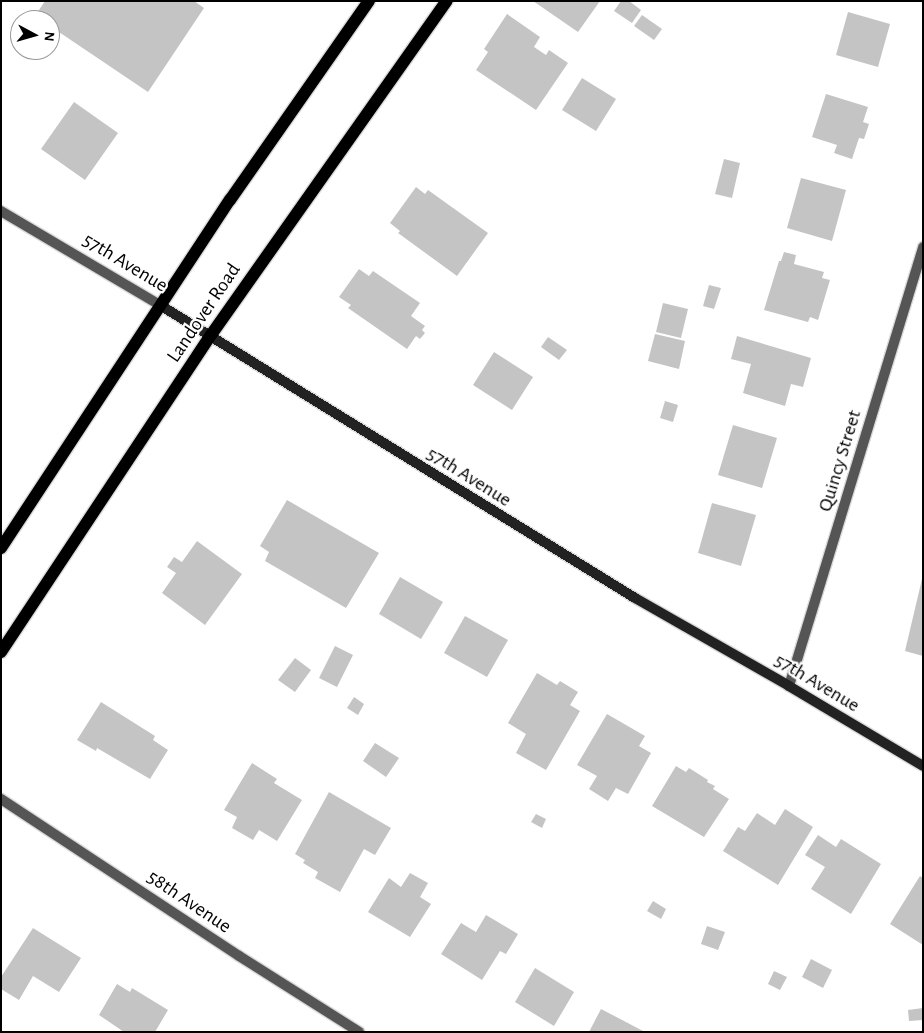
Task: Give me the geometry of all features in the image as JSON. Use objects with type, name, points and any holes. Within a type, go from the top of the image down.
[{"type":"main road","name":"Landover Road","points":[[1,548],[268,144],[369,1]]},
{"type":"main road","name":"Landover Road","points":[[1,652],[211,336],[447,1]]},
{"type":"street","name":"57th Avenue","points":[[1,210],[211,336],[635,598],[789,686],[923,766]]},
{"type":"street","name":"Quincy Street","points":[[789,686],[923,247]]},
{"type":"street","name":"58th Avenue","points":[[1,799],[358,1032]]},
{"type":"building","points":[[45,1],[194,1],[204,8],[148,92],[60,33],[60,10],[39,10]]},
{"type":"building","points":[[533,1],[600,1],[578,32]]},
{"type":"building","points":[[621,1],[629,1],[641,10],[632,23],[614,11]]},
{"type":"building","points":[[848,12],[890,24],[878,67],[836,55]]},
{"type":"building","points":[[507,14],[540,37],[534,47],[546,55],[549,50],[568,63],[536,110],[476,70],[488,52],[484,49]]},
{"type":"building","points":[[642,15],[662,29],[654,40],[634,26]]},
{"type":"building","points":[[582,78],[616,99],[596,131],[562,110]]},
{"type":"building","points":[[826,94],[868,107],[863,122],[869,124],[864,139],[859,138],[852,159],[834,153],[837,145],[812,137]]},
{"type":"building","points":[[74,102],[118,133],[85,180],[41,149]]},
{"type":"building","points":[[724,159],[740,163],[732,198],[715,194]]},
{"type":"building","points":[[801,178],[846,190],[832,241],[787,228]]},
{"type":"building","points":[[416,187],[425,194],[428,190],[488,233],[457,276],[398,233],[400,231],[390,223]]},
{"type":"building","points":[[784,252],[796,255],[794,264],[824,272],[822,278],[830,280],[818,320],[810,317],[808,322],[764,310],[779,261],[781,261]]},
{"type":"building","points":[[359,269],[369,276],[373,271],[420,303],[411,316],[425,326],[422,330],[425,333],[420,339],[416,336],[407,349],[348,308],[351,305],[339,297]]},
{"type":"building","points":[[709,285],[721,288],[714,309],[703,306]]},
{"type":"building","points":[[663,303],[688,309],[681,338],[656,332]]},
{"type":"building","points":[[655,334],[685,341],[679,369],[648,361]]},
{"type":"building","points":[[737,336],[811,358],[803,387],[791,384],[785,406],[743,393],[751,364],[731,359]]},
{"type":"building","points":[[548,337],[567,350],[559,360],[541,347]]},
{"type":"building","points":[[494,352],[533,377],[512,410],[473,385]]},
{"type":"building","points":[[665,401],[678,405],[673,422],[660,418]]},
{"type":"building","points":[[733,425],[777,438],[762,488],[718,475]]},
{"type":"building","points":[[287,500],[379,553],[346,608],[265,561],[269,552],[260,546]]},
{"type":"building","points":[[712,503],[756,515],[741,566],[698,553]]},
{"type":"building","points":[[197,541],[242,574],[205,625],[162,593],[176,573],[167,567],[174,557],[182,562]]},
{"type":"building","points":[[400,577],[443,602],[421,639],[379,614]]},
{"type":"building","points":[[923,579],[923,656],[905,651]]},
{"type":"building","points":[[465,616],[508,640],[487,677],[444,653]]},
{"type":"building","points":[[335,646],[353,655],[337,687],[319,678]]},
{"type":"building","points":[[295,658],[311,670],[295,692],[278,680]]},
{"type":"building","points":[[537,673],[557,685],[560,681],[578,692],[570,705],[580,711],[546,770],[516,753],[526,734],[508,723]]},
{"type":"building","points":[[354,697],[364,704],[358,715],[347,708]]},
{"type":"building","points":[[101,702],[155,736],[153,740],[168,750],[150,779],[97,748],[96,751],[77,740]]},
{"type":"building","points":[[607,714],[645,736],[639,746],[651,753],[628,794],[616,788],[608,801],[589,789],[597,776],[577,765]]},
{"type":"building","points":[[375,743],[399,758],[386,777],[363,761]]},
{"type":"building","points":[[252,763],[277,779],[274,783],[302,800],[277,841],[259,830],[253,840],[232,828],[237,817],[224,810]]},
{"type":"building","points":[[676,766],[686,772],[689,768],[708,780],[707,782],[715,786],[713,789],[729,799],[704,837],[652,806]]},
{"type":"building","points":[[329,792],[391,828],[375,855],[364,849],[340,892],[315,878],[318,872],[303,863],[305,860],[295,854]]},
{"type":"building","points":[[785,809],[813,827],[778,885],[723,851],[738,827],[745,831],[757,813],[775,825]]},
{"type":"building","points":[[536,814],[546,819],[542,828],[531,822]]},
{"type":"building","points":[[818,835],[836,847],[841,839],[881,864],[851,914],[811,889],[825,867],[805,855]]},
{"type":"building","points":[[410,873],[428,883],[420,897],[431,904],[410,937],[368,912],[389,878],[401,887]]},
{"type":"building","points":[[920,876],[923,878],[923,945],[890,924]]},
{"type":"building","points":[[653,901],[666,909],[661,919],[647,911]]},
{"type":"building","points":[[486,915],[518,934],[506,954],[500,951],[482,980],[441,954],[461,923],[476,932]]},
{"type":"building","points":[[707,926],[725,932],[718,950],[701,944]]},
{"type":"building","points":[[33,928],[81,958],[59,992],[33,976],[19,1000],[1,989],[1,977]]},
{"type":"building","points":[[811,959],[832,970],[823,988],[802,977]]},
{"type":"building","points":[[535,968],[574,992],[554,1026],[515,1002]]},
{"type":"building","points":[[774,971],[787,977],[780,990],[768,984]]},
{"type":"building","points":[[117,984],[130,992],[132,988],[168,1010],[155,1032],[124,1032],[99,1015]]},
{"type":"building","points":[[923,1008],[923,1020],[909,1021],[908,1010]]},
{"type":"building","points":[[601,1009],[645,1032],[589,1032]]}]
